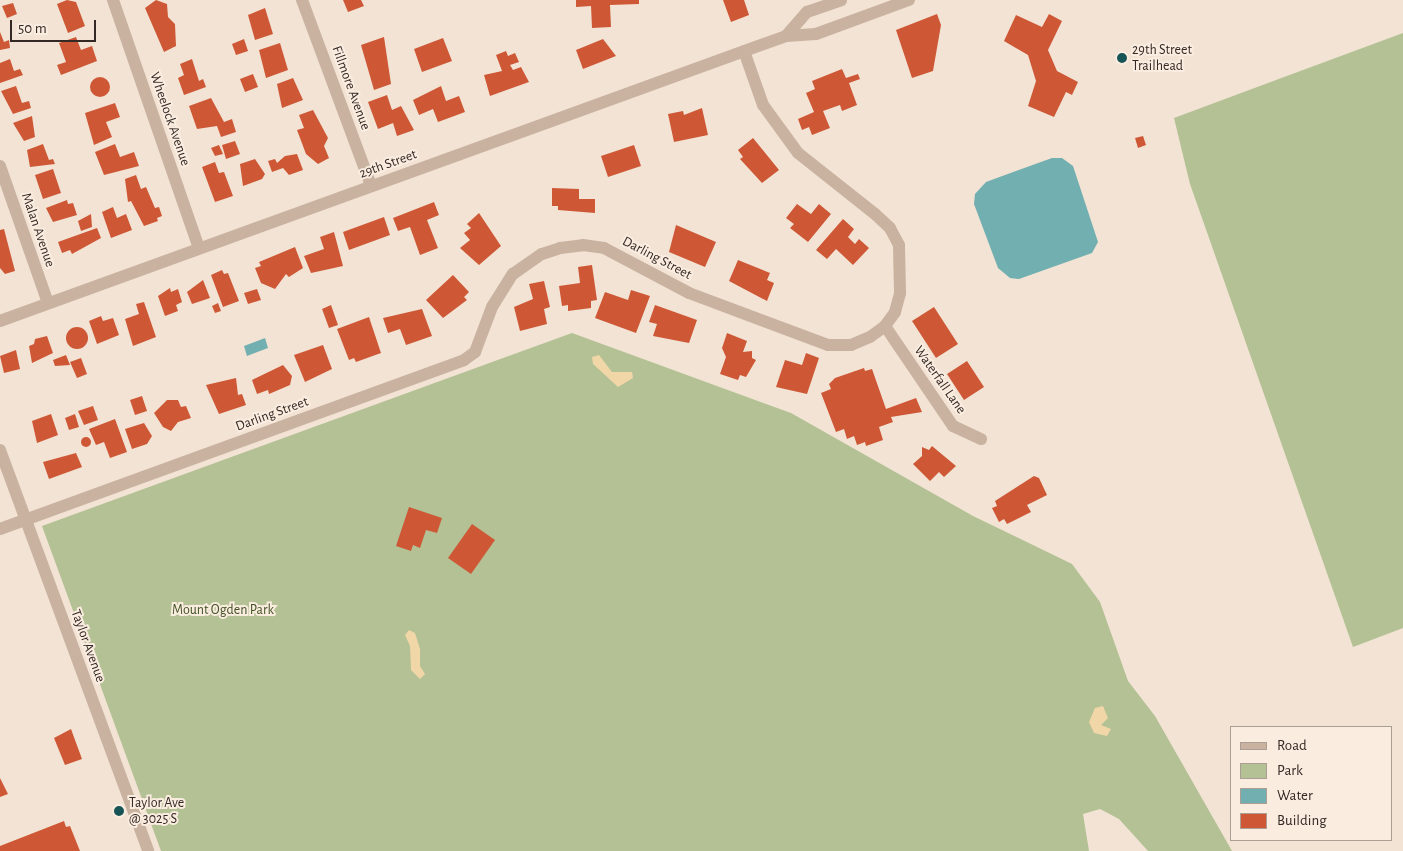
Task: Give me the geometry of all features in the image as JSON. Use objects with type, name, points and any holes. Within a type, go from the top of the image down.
[{"type":"street","name":"Wheelock Avenue","points":[[113,0],[199,248]]},
{"type":"street","name":"Fillmore Avenue","points":[[302,0],[371,186]]},
{"type":"street","name":"29th Street","points":[[786,36],[807,12],[841,0]]},
{"type":"street","name":"29th Street","points":[[0,321],[786,36],[816,34],[910,0]]},
{"type":"street","points":[[744,51],[764,105],[798,153],[875,214],[890,228],[899,245],[900,293],[895,312],[885,326]]},
{"type":"street","name":"Malan Avenue","points":[[0,166],[48,303]]},
{"type":"street","name":"Darling Street","points":[[0,529],[464,360],[475,352],[492,307],[513,274],[534,258],[560,248],[583,245],[604,248],[689,293],[828,345],[851,345],[885,326]]},
{"type":"street","name":"Waterfall Lane","points":[[885,326],[953,426],[981,439]]},
{"type":"street","name":"Taylor Avenue","points":[[0,450],[148,851]]},
{"type":"green space","points":[[1403,33],[1403,628],[1353,647],[1190,184],[1174,118]]},
{"type":"green space","name":"Mount Ogden Park","points":[[572,333],[791,413],[973,516],[1072,564],[1100,602],[1128,681],[1155,716],[1232,851],[1148,851],[1119,819],[1100,809],[1083,814],[1089,851],[161,851],[42,526]]},
{"type":"sand","points":[[599,355],[612,372],[632,372],[633,378],[618,387],[593,364],[592,357]]},
{"type":"sand","points":[[409,630],[415,633],[420,649],[420,666],[425,674],[420,679],[411,670],[410,646],[405,635]]},
{"type":"sand","points":[[1103,706],[1108,718],[1101,725],[1111,729],[1107,736],[1094,733],[1089,722],[1095,708]]},
{"type":"water","points":[[1052,158],[1062,158],[1073,166],[1098,242],[1092,253],[1019,279],[1010,278],[998,268],[974,204],[975,194],[986,182]]},
{"type":"water","points":[[265,338],[268,348],[247,356],[244,346]]},
{"type":"building","points":[[67,0],[76,2],[85,26],[68,33],[57,4]]},
{"type":"building","points":[[156,0],[167,4],[168,17],[175,24],[176,46],[164,52],[145,8]]},
{"type":"building","points":[[343,0],[361,0],[364,6],[348,12]]},
{"type":"building","points":[[576,0],[639,0],[639,4],[610,5],[611,27],[592,28],[591,6],[576,7]]},
{"type":"building","points":[[723,0],[744,0],[749,15],[731,22]]},
{"type":"building","points":[[13,3],[17,14],[7,18],[2,6]]},
{"type":"building","points":[[265,8],[273,34],[255,40],[248,15]]},
{"type":"building","points":[[937,14],[941,25],[933,71],[912,78],[896,30]]},
{"type":"building","points":[[1049,14],[1062,21],[1048,50],[1057,71],[1078,82],[1072,95],[1066,92],[1054,117],[1028,106],[1036,81],[1028,55],[1004,41],[1016,15],[1042,27]]},
{"type":"building","points":[[0,32],[4,42],[9,40],[10,48],[0,50]]},
{"type":"building","points":[[76,37],[81,50],[92,46],[97,61],[61,75],[57,65],[66,62],[59,43]]},
{"type":"building","points":[[384,37],[391,84],[374,90],[361,45]]},
{"type":"building","points":[[443,38],[452,61],[422,72],[414,49]]},
{"type":"building","points":[[244,39],[248,51],[236,55],[232,44]]},
{"type":"building","points":[[603,39],[616,56],[583,69],[576,50]]},
{"type":"building","points":[[280,43],[288,70],[266,78],[259,50]]},
{"type":"building","points":[[506,51],[508,56],[515,53],[519,62],[510,65],[513,70],[521,67],[529,82],[490,96],[484,75],[502,71],[496,55]]},
{"type":"building","points":[[10,59],[14,71],[20,69],[23,75],[0,83],[0,63]]},
{"type":"building","points":[[192,59],[199,81],[203,79],[206,87],[184,95],[178,78],[184,75],[180,64]]},
{"type":"building","points":[[842,69],[846,78],[858,74],[860,79],[849,83],[857,105],[842,111],[840,105],[823,111],[830,128],[812,135],[809,127],[802,130],[798,119],[814,112],[806,93],[815,89],[812,81]]},
{"type":"building","points":[[253,74],[258,87],[245,92],[240,79]]},
{"type":"building","points":[[100,77],[107,80],[110,87],[107,94],[100,97],[93,94],[90,87],[93,80]]},
{"type":"building","points":[[293,78],[303,100],[282,108],[277,84]]},
{"type":"building","points":[[16,86],[22,103],[29,101],[31,108],[13,114],[1,91]]},
{"type":"building","points":[[441,86],[446,101],[459,96],[465,112],[438,122],[433,109],[419,115],[413,100]]},
{"type":"building","points":[[387,95],[392,110],[401,106],[414,130],[397,136],[393,123],[378,129],[368,102]]},
{"type":"building","points":[[211,98],[224,122],[232,119],[236,132],[221,137],[217,126],[197,129],[189,106]]},
{"type":"building","points":[[115,103],[120,117],[106,122],[112,137],[94,145],[85,113]]},
{"type":"building","points":[[702,108],[708,135],[674,142],[668,114],[683,111],[684,115]]},
{"type":"building","points":[[313,110],[328,138],[324,146],[329,158],[318,164],[306,154],[297,130],[304,128],[299,115]]},
{"type":"building","points":[[32,116],[35,137],[24,141],[13,123]]},
{"type":"building","points":[[1143,136],[1146,145],[1138,148],[1135,138]]},
{"type":"building","points":[[753,138],[779,170],[762,183],[740,159],[743,157],[738,150]]},
{"type":"building","points":[[235,141],[240,154],[226,159],[222,145]]},
{"type":"building","points":[[43,144],[49,160],[53,159],[55,164],[30,167],[27,150]]},
{"type":"building","points":[[115,144],[120,157],[134,152],[139,166],[104,175],[95,152]]},
{"type":"building","points":[[219,145],[223,154],[215,156],[211,148]]},
{"type":"building","points":[[634,145],[641,166],[608,177],[601,156]]},
{"type":"building","points":[[297,154],[303,170],[289,175],[283,168],[272,172],[268,161],[275,159],[277,163],[285,156]]},
{"type":"building","points":[[255,159],[265,174],[262,179],[243,186],[240,164]]},
{"type":"building","points":[[215,162],[219,173],[224,172],[233,196],[215,202],[202,167]]},
{"type":"building","points":[[53,169],[61,193],[43,199],[35,175]]},
{"type":"building","points":[[136,175],[141,189],[146,187],[155,208],[159,207],[162,216],[157,218],[158,221],[144,226],[131,201],[128,202],[125,179]]},
{"type":"building","points":[[552,188],[579,189],[579,199],[595,199],[595,213],[558,210],[558,206],[552,206]]},
{"type":"building","points":[[67,200],[68,204],[73,203],[77,215],[53,222],[46,208]]},
{"type":"building","points":[[434,202],[439,215],[427,220],[438,248],[420,255],[410,227],[398,231],[393,218]]},
{"type":"building","points":[[797,204],[811,214],[819,204],[831,214],[808,242],[790,228],[794,224],[786,218]]},
{"type":"building","points":[[113,207],[117,218],[126,214],[132,230],[111,238],[102,212]]},
{"type":"building","points":[[479,213],[501,246],[479,265],[460,248],[470,240],[464,233],[471,228],[467,224]]},
{"type":"building","points":[[91,214],[92,227],[81,231],[78,221]]},
{"type":"building","points":[[384,217],[390,235],[349,250],[343,232]]},
{"type":"building","points":[[843,219],[854,229],[848,237],[855,244],[859,239],[869,248],[853,265],[836,249],[827,259],[816,250]]},
{"type":"building","points":[[676,225],[716,242],[705,267],[669,252]]},
{"type":"building","points":[[97,228],[101,238],[72,254],[70,250],[62,253],[58,242]]},
{"type":"building","points":[[4,229],[15,271],[5,274],[0,268],[0,230]]},
{"type":"building","points":[[334,232],[343,266],[311,273],[304,256],[324,249],[320,237]]},
{"type":"building","points":[[295,247],[303,268],[289,277],[286,274],[275,289],[261,283],[255,268],[261,266],[259,262]]},
{"type":"building","points":[[738,260],[770,273],[767,280],[774,283],[767,301],[729,281]]},
{"type":"building","points":[[592,265],[597,300],[591,301],[591,308],[568,311],[568,305],[562,306],[559,286],[580,283],[578,267]]},
{"type":"building","points":[[222,270],[224,274],[228,273],[239,301],[223,307],[211,275]]},
{"type":"building","points":[[453,275],[469,292],[464,297],[467,300],[443,318],[426,300]]},
{"type":"building","points":[[203,280],[210,298],[192,304],[187,292]]},
{"type":"building","points":[[544,281],[550,307],[544,309],[547,324],[520,331],[514,307],[533,299],[529,284]]},
{"type":"building","points":[[170,288],[171,292],[178,289],[182,302],[176,305],[178,311],[165,316],[158,296]]},
{"type":"building","points":[[257,289],[261,300],[248,304],[244,293]]},
{"type":"building","points":[[631,290],[650,296],[636,333],[595,318],[605,292],[628,300]]},
{"type":"building","points":[[144,302],[156,337],[133,346],[125,319],[139,314],[136,304]]},
{"type":"building","points":[[218,303],[221,311],[215,313],[212,306]]},
{"type":"building","points":[[331,305],[338,325],[329,328],[322,309]]},
{"type":"building","points":[[655,305],[697,320],[689,343],[653,336],[657,324],[649,322]]},
{"type":"building","points":[[934,307],[958,344],[936,358],[912,321]]},
{"type":"building","points":[[422,309],[432,336],[406,345],[400,329],[388,333],[383,318]]},
{"type":"building","points":[[101,316],[103,321],[113,318],[119,335],[97,344],[89,321]]},
{"type":"building","points":[[369,317],[381,353],[356,362],[354,358],[349,360],[337,329]]},
{"type":"building","points":[[77,327],[85,330],[88,338],[85,346],[77,349],[69,346],[66,338],[69,330]]},
{"type":"building","points":[[727,333],[747,341],[743,352],[752,351],[752,358],[756,360],[746,377],[740,375],[738,380],[720,374],[726,357],[722,348]]},
{"type":"building","points":[[47,336],[53,353],[32,363],[29,346],[34,344],[35,339]]},
{"type":"building","points":[[323,345],[332,369],[305,382],[294,355]]},
{"type":"building","points":[[16,350],[20,369],[4,373],[0,356]]},
{"type":"building","points":[[806,353],[819,358],[807,394],[776,387],[785,360],[802,365]]},
{"type":"building","points":[[66,355],[70,365],[55,366],[53,360]]},
{"type":"building","points":[[81,358],[87,374],[77,378],[70,362]]},
{"type":"building","points":[[967,361],[984,387],[964,400],[947,374]]},
{"type":"building","points":[[283,365],[292,376],[290,385],[269,394],[268,390],[257,394],[252,380]]},
{"type":"building","points":[[864,368],[865,371],[872,369],[886,409],[916,398],[922,412],[891,417],[893,422],[879,427],[883,440],[866,446],[865,442],[857,445],[854,436],[847,439],[844,429],[836,432],[821,393],[831,389],[829,384],[835,378]]},
{"type":"building","points":[[236,378],[238,395],[242,394],[246,405],[219,414],[206,385]]},
{"type":"building","points":[[142,396],[147,411],[135,415],[130,400]]},
{"type":"building","points":[[167,400],[178,400],[181,407],[186,406],[191,418],[178,422],[171,431],[163,427],[154,413]]},
{"type":"building","points":[[93,406],[98,420],[84,425],[78,411]]},
{"type":"building","points":[[51,414],[58,435],[37,443],[32,421]]},
{"type":"building","points":[[75,414],[79,427],[69,430],[65,418]]},
{"type":"building","points":[[115,419],[127,452],[110,458],[104,442],[96,445],[89,429]]},
{"type":"building","points":[[144,423],[152,436],[147,444],[132,449],[125,429]]},
{"type":"building","points":[[86,437],[91,442],[86,447],[81,442]]},
{"type":"building","points":[[932,446],[956,466],[944,477],[939,472],[930,481],[913,464],[922,456],[922,447],[929,450]]},
{"type":"building","points":[[76,453],[82,467],[49,479],[43,462]]},
{"type":"building","points":[[1034,476],[1039,478],[1047,495],[1027,505],[1031,512],[1007,524],[1004,519],[999,522],[992,508],[997,506],[995,501]]},
{"type":"building","points":[[409,507],[442,518],[437,533],[426,530],[420,548],[413,545],[411,551],[396,546]]},
{"type":"building","points":[[472,524],[495,540],[471,574],[448,558]]},
{"type":"building","points":[[71,729],[82,759],[65,765],[54,738]]},
{"type":"building","points":[[0,778],[8,794],[0,797]]},
{"type":"building","points":[[64,821],[66,827],[70,826],[80,851],[0,851],[0,846]]},
{"type":"place","name":"29th Street Trailhead","points":[[1122,58]]},
{"type":"place","name":"Taylor Ave @ 3025 S","points":[[119,811]]}]
